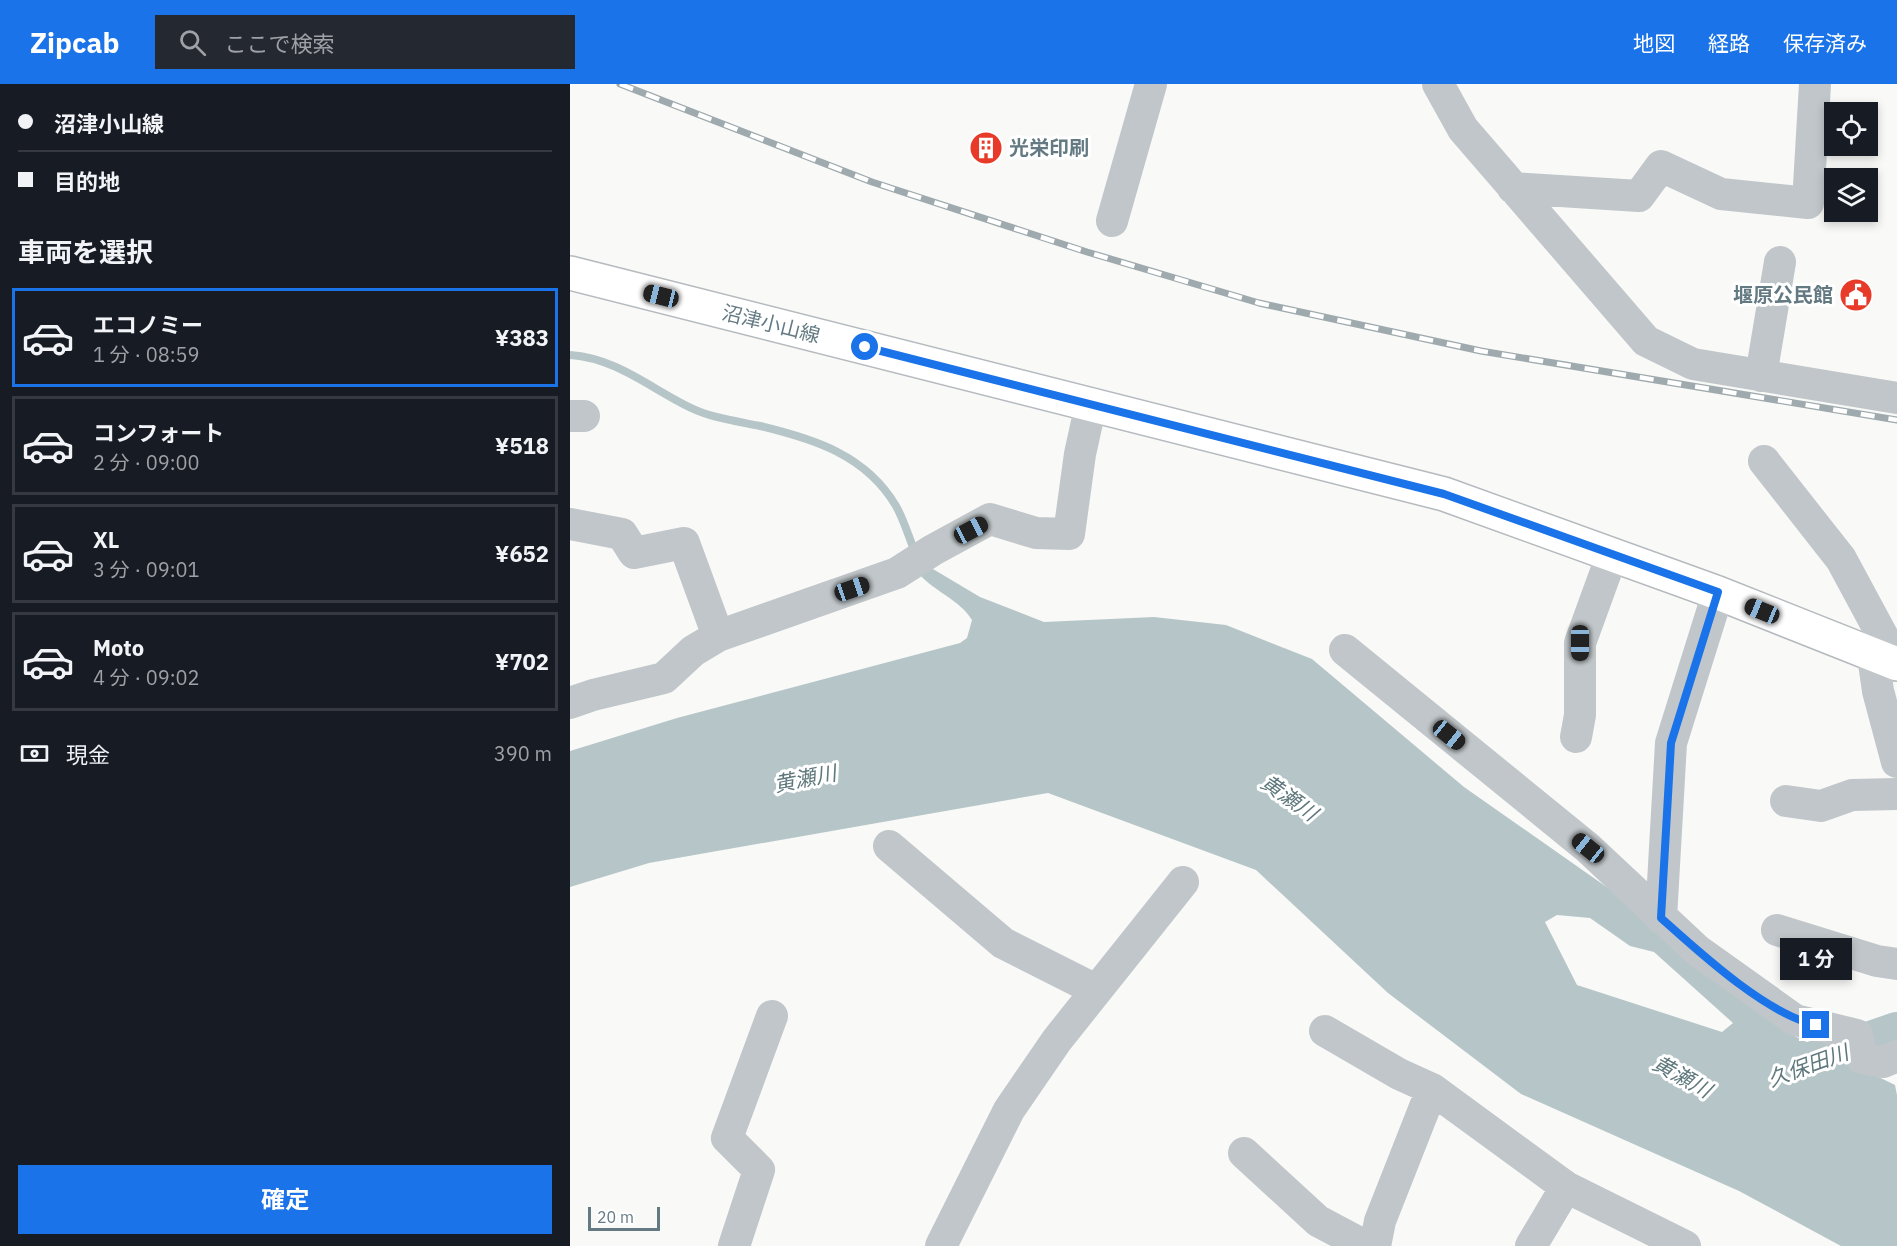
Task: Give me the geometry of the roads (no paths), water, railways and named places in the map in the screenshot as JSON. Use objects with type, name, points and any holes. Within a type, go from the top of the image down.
[{"type":"main road","name":"沼津小山線","points":[[570,273],[1444,494],[1718,592],[1889,661]]},
{"type":"street","points":[[1112,221],[1151,84]]},
{"type":"street","points":[[1438,84],[1463,129],[1647,341],[1693,364],[1897,398]]},
{"type":"street","points":[[1513,188],[1639,196],[1661,166],[1721,194],[1808,203],[1815,84]]},
{"type":"street","points":[[1761,376],[1780,262]]},
{"type":"street","points":[[570,703],[593,695],[664,678],[693,651],[718,636],[897,573],[933,550],[990,519],[1036,533],[1069,534],[1080,454],[1091,404]]},
{"type":"street","points":[[1764,461],[1841,559],[1889,661],[1878,691],[1897,762]]},
{"type":"street","points":[[570,524],[622,534],[634,553],[684,543],[718,636]]},
{"type":"street","points":[[1576,737],[1580,715],[1580,643],[1612,555]]},
{"type":"street","points":[[1661,918],[1671,743],[1718,592]]},
{"type":"street","points":[[1345,650],[1588,848],[1697,950],[1795,1020],[1860,1046],[1883,1062],[1897,1056]]},
{"type":"street","points":[[1786,801],[1821,806],[1852,795],[1897,794]]},
{"type":"street","points":[[889,846],[1003,943],[1096,990]]},
{"type":"street","points":[[941,1246],[1009,1110],[1056,1040],[1183,882]]},
{"type":"street","points":[[1777,930],[1877,961],[1897,964]]},
{"type":"street","points":[[734,1246],[759,1170],[727,1138],[772,1016]]},
{"type":"street","points":[[1325,1031],[1399,1074],[1431,1089],[1566,1187],[1680,1245]]},
{"type":"street","points":[[1375,1246],[1380,1221],[1431,1089]]},
{"type":"street","points":[[1244,1153],[1318,1221],[1365,1246]]},
{"type":"street","points":[[1531,1246],[1566,1187]]},
{"type":"water","name":"黄瀬川","points":[[933,569],[980,597],[1044,622],[1154,617],[1226,625],[1312,659],[1464,787],[1618,895],[1784,1031],[1895,1085],[1897,1095],[1897,1246],[1841,1246],[1739,1191],[1521,1094],[1388,993],[1256,870],[1048,793],[649,863],[570,887],[570,751],[677,718],[960,643],[967,638],[972,620],[961,607],[919,574]],"holes":[[[1557,915],[1590,918],[1630,946],[1654,952],[1733,1023],[1722,1032],[1577,985],[1545,922]]]},
{"type":"waterway","points":[[570,355],[587,357],[618,368],[706,414],[780,431],[837,452],[870,474],[884,488],[899,511],[915,552]]},
{"type":"waterway","name":"久保田川","points":[[1777,1076],[1897,1034]]},
{"type":"railway","points":[[620,84],[872,182],[1087,252],[1259,303],[1481,351],[1897,420]]},
{"type":"place","name":"光栄印刷","points":[[986,148]]},
{"type":"place","name":"堰原公民館","points":[[1856,295]]}]
